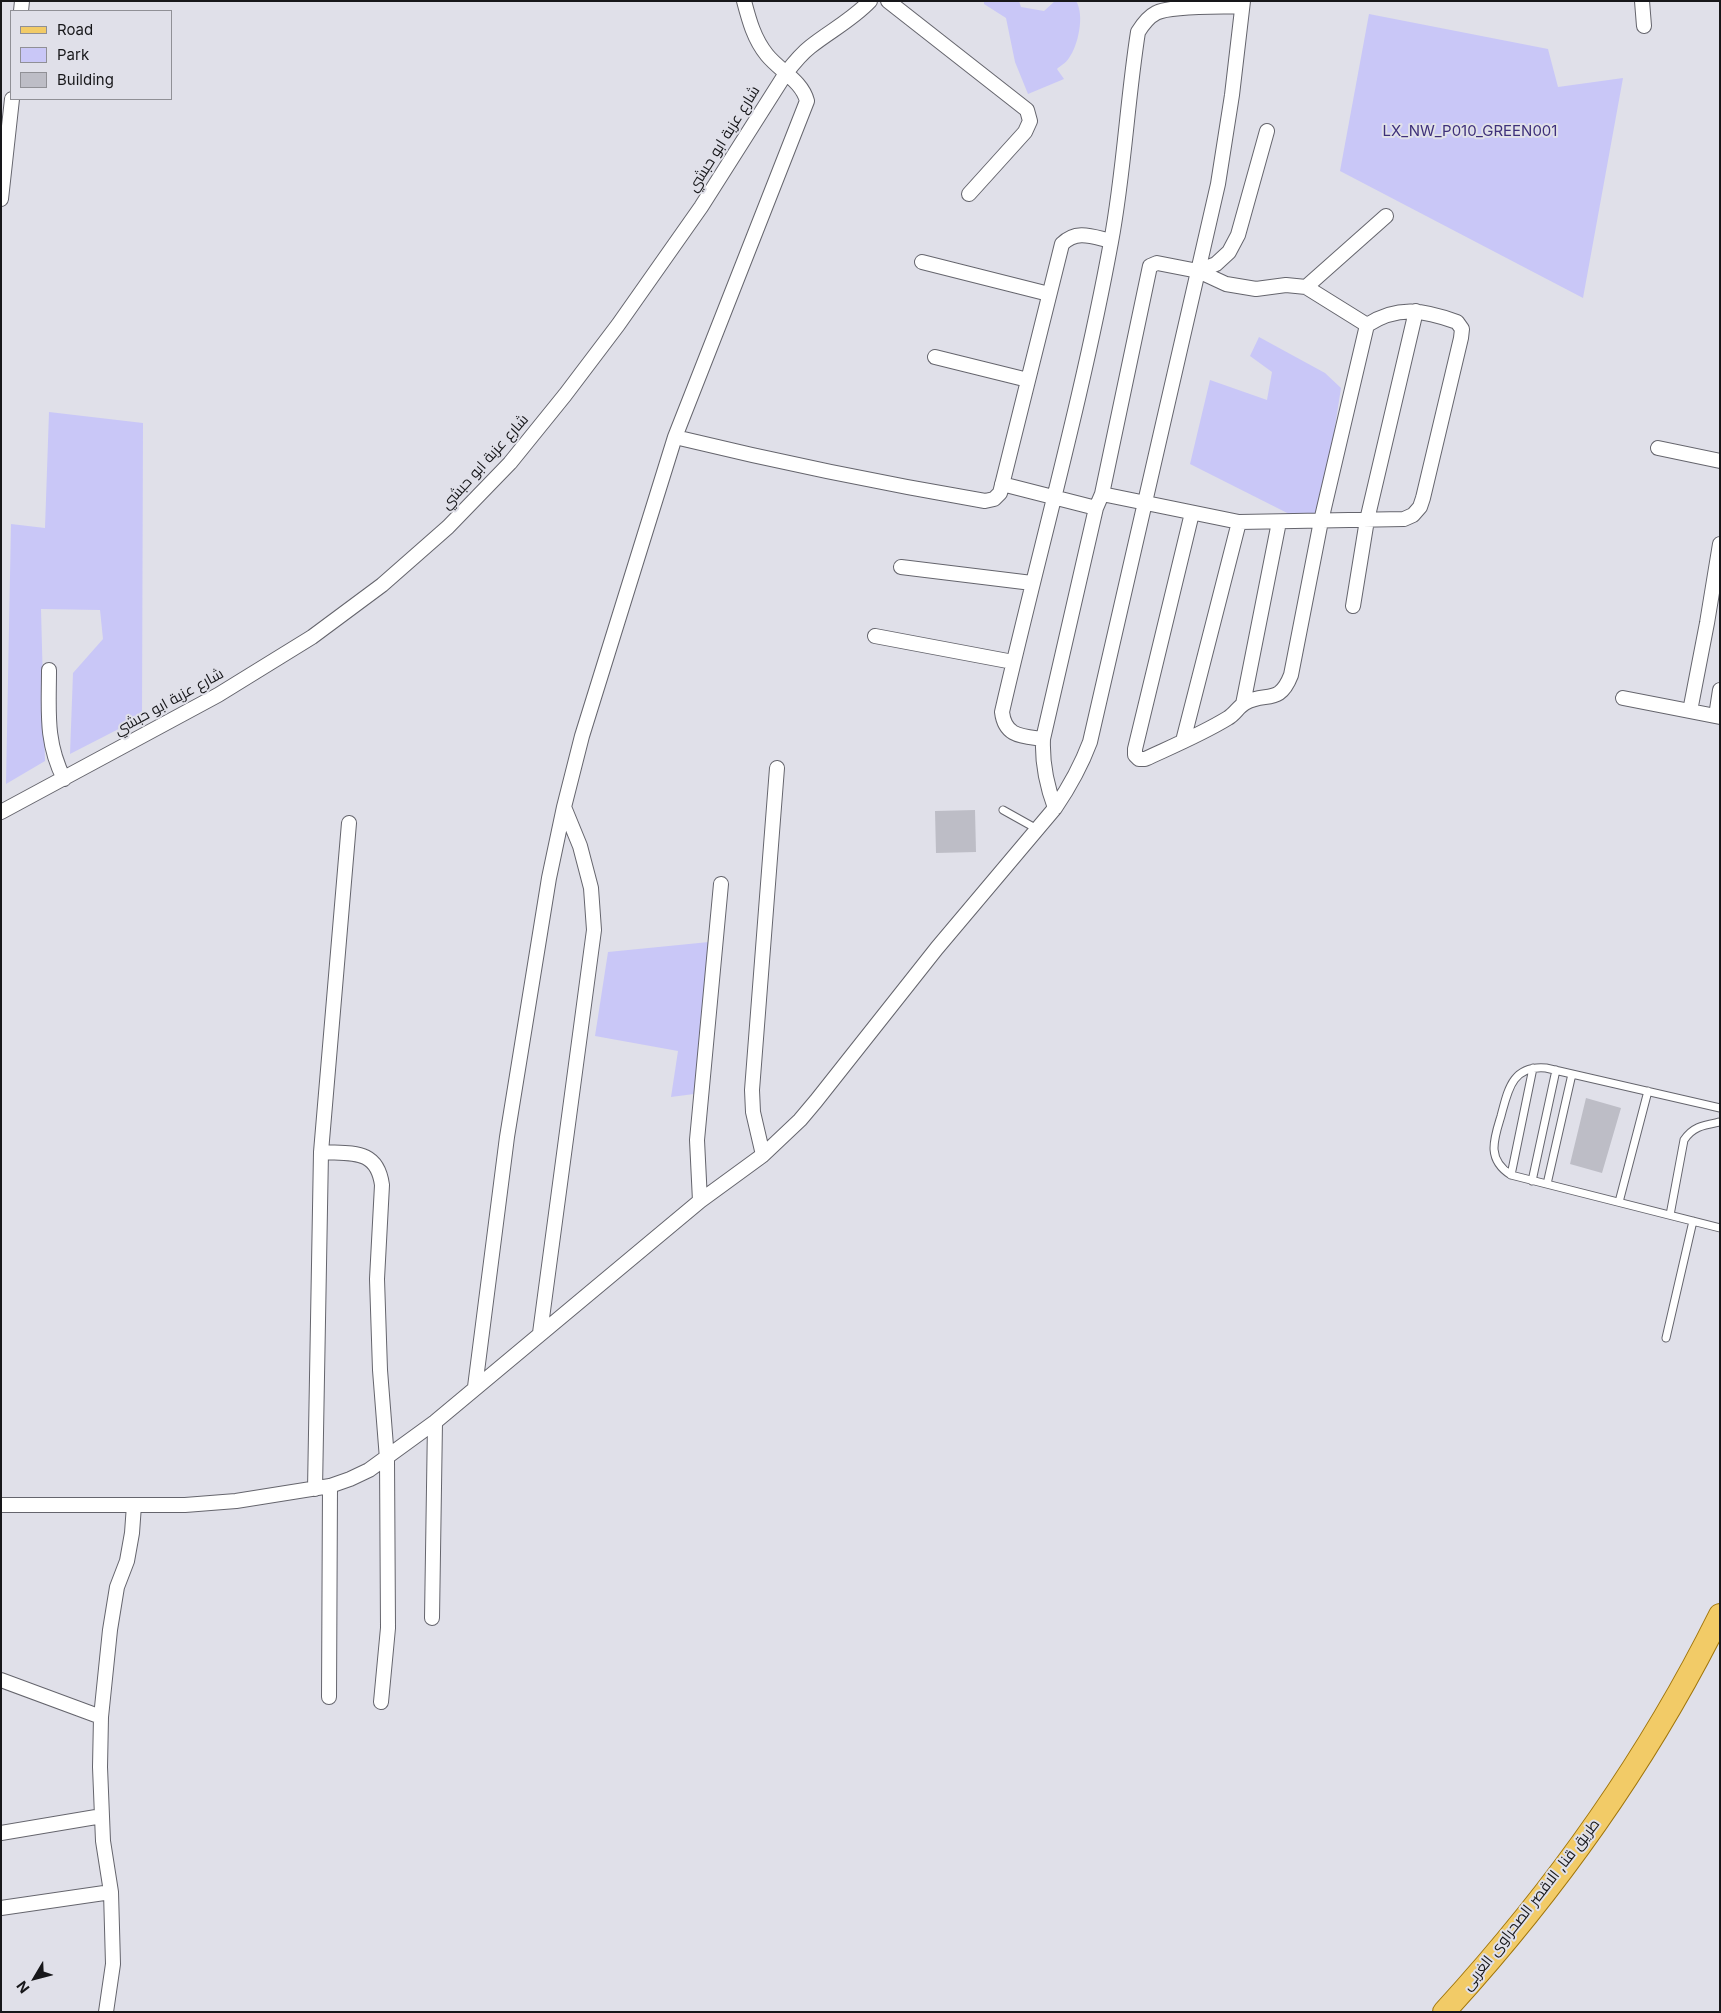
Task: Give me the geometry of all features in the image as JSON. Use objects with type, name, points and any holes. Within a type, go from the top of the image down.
[{"type":"main road","name":"طريق قنا, الاقصر الصحراوى الغربى","points":[[1444,2012],[1502,1946],[1544,1894],[1606,1810],[1676,1698],[1720,1615]]},
{"type":"street","points":[[475,1387],[508,1137],[549,878],[564,807],[603,666],[675,437],[807,101],[805,93],[800,86],[767,54],[752,29],[744,1]]},
{"type":"street","name":"شارع عزبة ابو حبشي","points":[[1,812],[218,695],[312,637],[382,584],[448,527],[510,463],[618,325],[700,207],[786,73],[810,47],[844,25],[870,1]]},
{"type":"street","points":[[888,1],[1027,110],[1030,121],[1025,132],[969,194]]},
{"type":"street","points":[[1642,1],[1644,26]]},
{"type":"street","points":[[1,1505],[185,1505],[236,1501],[330,1486],[357,1476],[387,1458],[435,1422],[700,1201],[762,1155],[800,1120],[937,948],[1055,808],[1077,772],[1090,742],[1218,184],[1232,95],[1242,4],[1172,9],[1157,12],[1146,20],[1138,32],[1111,241],[1084,376],[1002,712],[1003,722],[1009,730],[1017,735],[1043,739]]},
{"type":"street","points":[[1,199],[12,100]]},
{"type":"street","points":[[1198,271],[1216,264],[1229,252],[1238,235],[1267,131]]},
{"type":"street","points":[[1306,287],[1386,216]]},
{"type":"street","points":[[675,437],[777,462],[881,483],[985,501],[994,499],[1000,493],[1062,244],[1070,237],[1080,234],[1111,241]]},
{"type":"street","points":[[922,262],[1049,294]]},
{"type":"street","points":[[1055,808],[1046,786],[1043,739],[1096,508],[1102,494],[1150,266],[1157,263],[1198,271],[1226,284],[1256,288],[1286,285],[1306,287],[1368,325]]},
{"type":"street","points":[[1102,494],[1238,522],[1279,522],[1321,521],[1367,520],[1404,519],[1420,507],[1461,338],[1462,329],[1458,322],[1416,311],[1399,311],[1382,316],[1368,325],[1321,521],[1291,675],[1287,684],[1281,692],[1272,697],[1243,704],[1230,718],[1145,759],[1139,759],[1135,755],[1135,750],[1192,513]]},
{"type":"street","points":[[1354,606],[1367,520],[1416,311]]},
{"type":"street","points":[[935,357],[1028,380]]},
{"type":"street","points":[[1658,448],[1720,461]]},
{"type":"street","points":[[1002,484],[1096,508]]},
{"type":"street","points":[[1183,741],[1238,522]]},
{"type":"street","points":[[1243,704],[1279,522]]},
{"type":"street","points":[[1690,711],[1720,544]]},
{"type":"street","points":[[901,567],[1032,583]]},
{"type":"street","points":[[875,636],[1013,662]]},
{"type":"street","points":[[49,670],[49,728],[51,746],[56,763],[64,779]]},
{"type":"street","points":[[1623,698],[1718,717],[1720,690]]},
{"type":"street","points":[[762,1155],[756,1126],[752,1090],[777,768]]},
{"type":"street","points":[[540,1333],[594,930],[591,888],[580,846],[564,807]]},
{"type":"street","points":[[315,1488],[321,1152],[350,823]]},
{"type":"street","points":[[700,1201],[697,1140],[721,884]]},
{"type":"street","points":[[321,1152],[357,1154],[371,1159],[380,1170],[382,1185],[377,1280],[378,1325],[387,1458],[388,1628],[381,1702]]},
{"type":"street","points":[[432,1618],[435,1422]]},
{"type":"street","points":[[329,1697],[330,1486]]},
{"type":"street","points":[[106,2012],[113,1964],[111,1892],[103,1841],[100,1767],[101,1717],[110,1630],[117,1587],[132,1533],[134,1505]]},
{"type":"street","points":[[1,1680],[101,1717]]},
{"type":"street","points":[[1,1833],[102,1816]]},
{"type":"street","points":[[1,1908],[111,1892]]},
{"type":"lane","points":[[1003,810],[1037,829]]},
{"type":"lane","points":[[1511,1175],[1533,1068]]},
{"type":"lane","points":[[1720,1108],[1556,1070],[1533,1068],[1516,1077],[1508,1088],[1494,1138],[1496,1159],[1500,1166],[1511,1175],[1720,1228]]},
{"type":"lane","points":[[1532,1181],[1556,1070]]},
{"type":"lane","points":[[1547,1184],[1572,1074]]},
{"type":"lane","points":[[1619,1202],[1648,1091]]},
{"type":"lane","points":[[1670,1215],[1684,1140],[1688,1134],[1698,1127],[1720,1122]]},
{"type":"lane","points":[[1666,1338],[1693,1221]]},
{"type":"green space","points":[[984,1],[1019,1],[1021,7],[1044,11],[1055,1],[1076,1],[1080,14],[1078,38],[1069,58],[1057,69],[1064,79],[1028,94],[1015,62],[1006,18],[984,4]]},
{"type":"green space","name":"LX_NW_P010_GREEN001","points":[[1369,14],[1548,49],[1558,87],[1623,78],[1583,298],[1340,171]]},
{"type":"green space","points":[[1259,337],[1325,373],[1341,388],[1319,529],[1190,464],[1210,380],[1267,400],[1272,372],[1250,356]]},
{"type":"green space","points":[[49,412],[143,423],[142,717],[70,754],[73,673],[103,639],[100,610],[41,609],[45,761],[6,784],[11,524],[45,528]]},
{"type":"green space","points":[[709,942],[694,1094],[671,1097],[678,1051],[595,1036],[608,952]]},
{"type":"building","points":[[975,810],[976,852],[936,853],[935,811]]},
{"type":"building","points":[[1586,1098],[1621,1108],[1602,1173],[1570,1164]]}]
